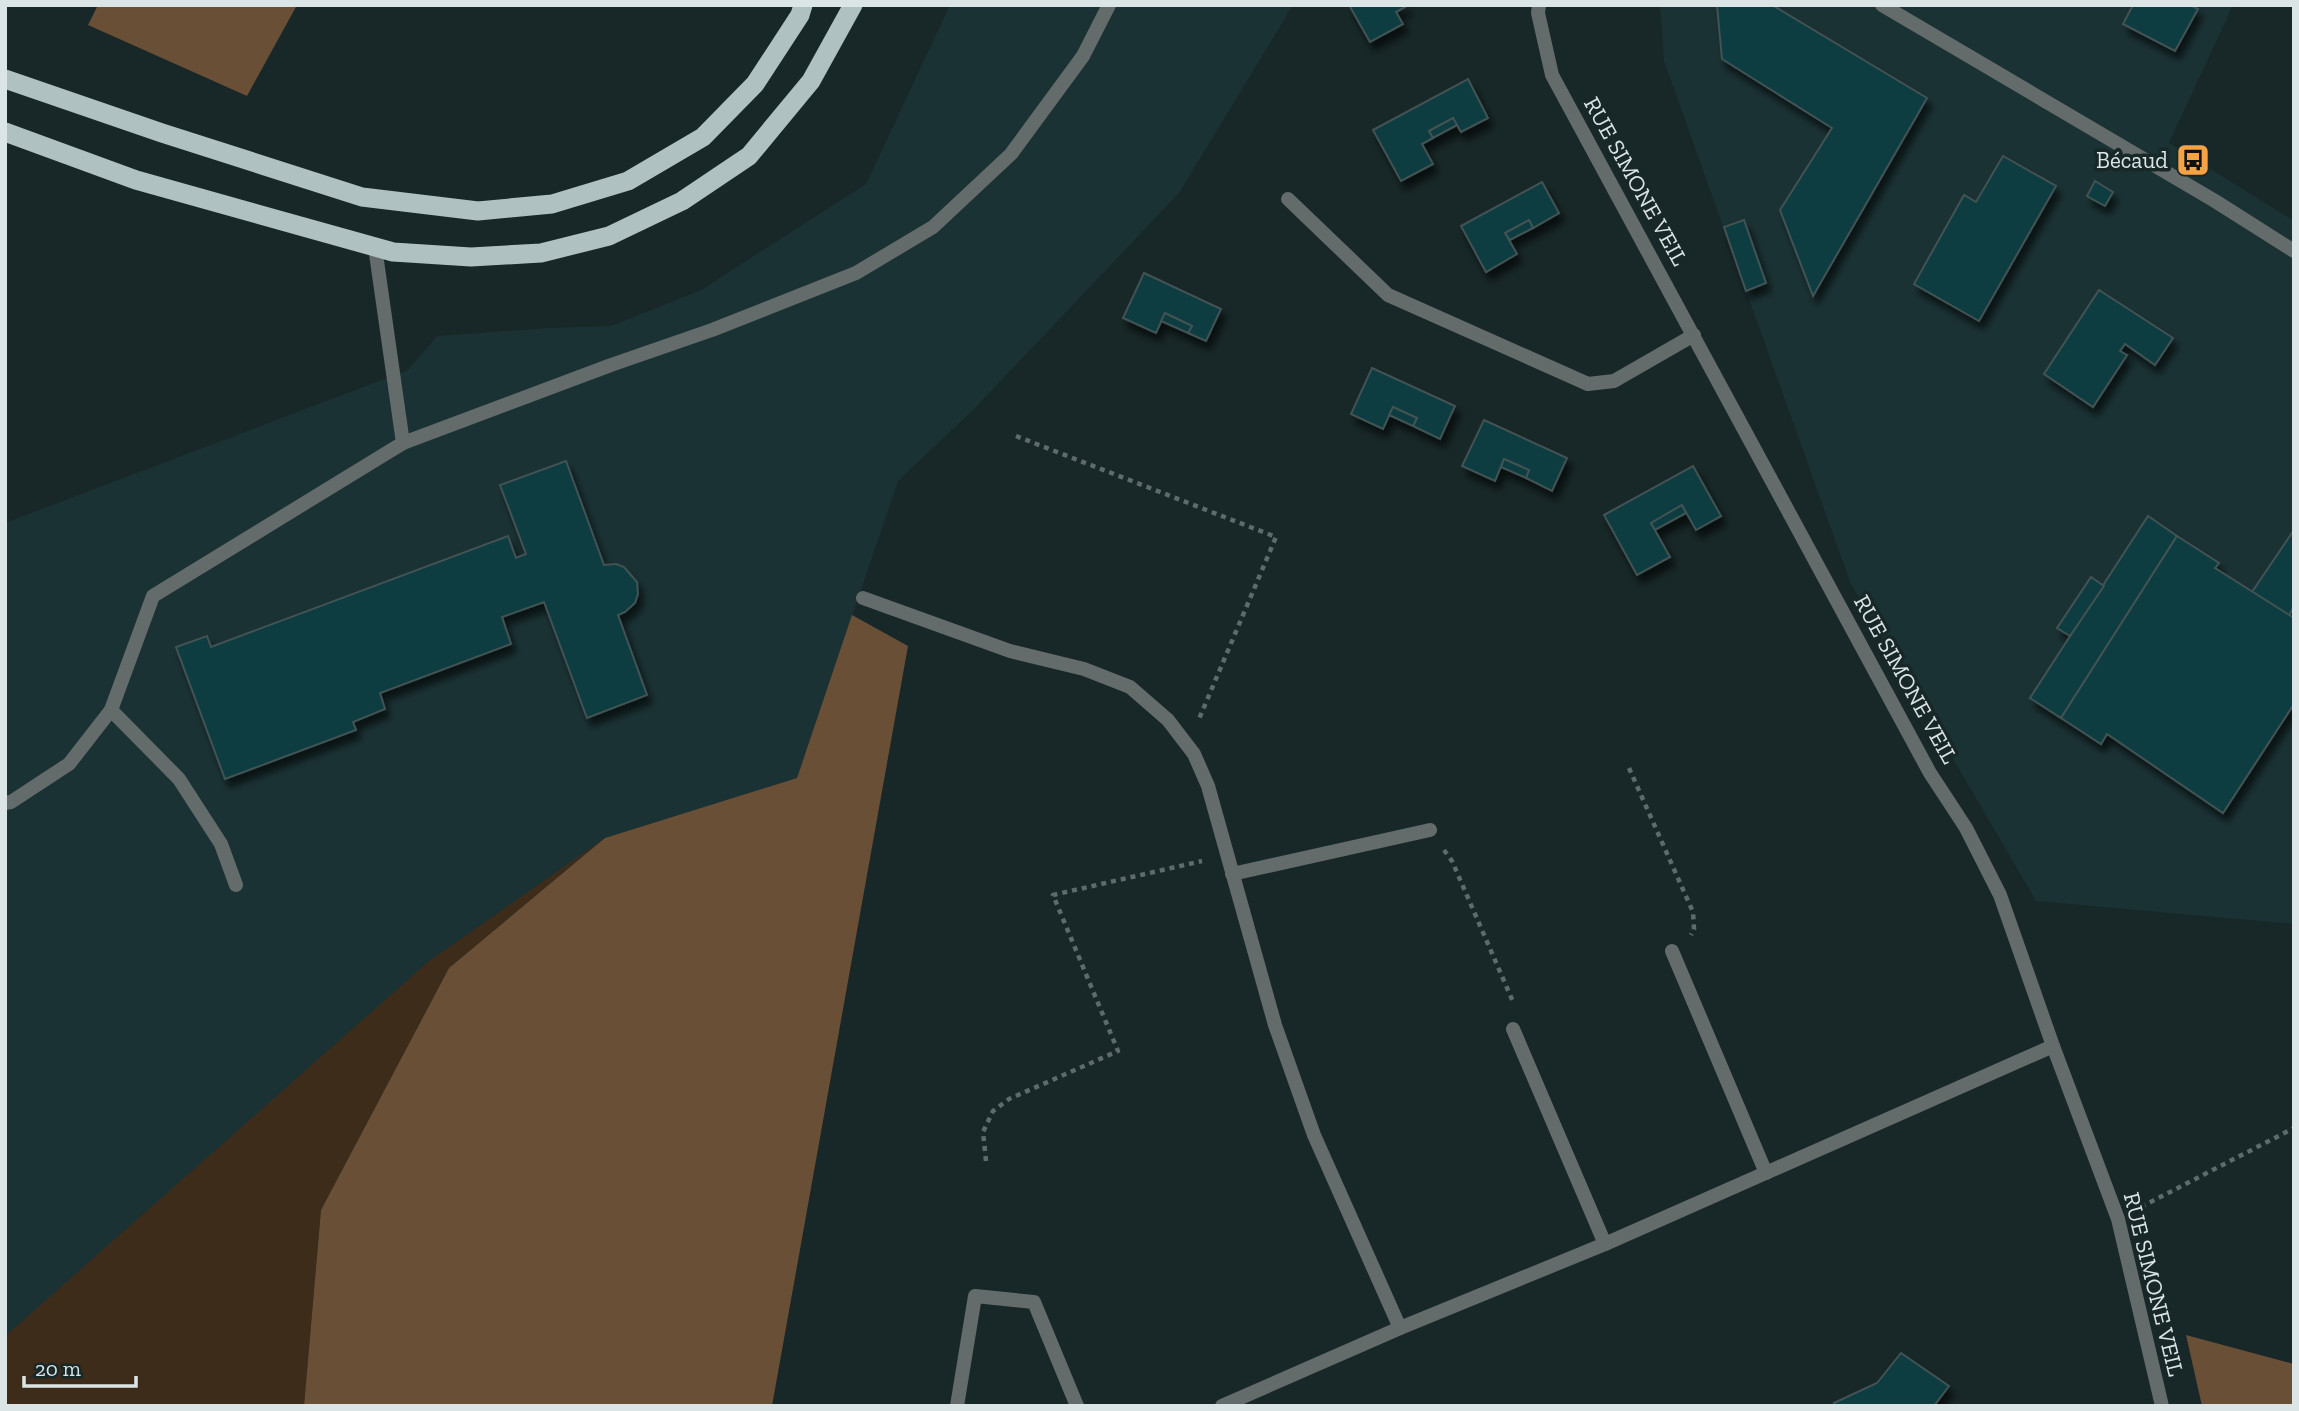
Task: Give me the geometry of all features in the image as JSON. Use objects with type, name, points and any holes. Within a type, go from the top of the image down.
[{"type":"highway","points":[[10,81],[362,197],[478,211],[552,204],[628,181],[702,137],[755,84],[800,15],[803,5]]},
{"type":"highway","points":[[5,132],[136,180],[393,252],[471,257],[541,253],[609,236],[682,201],[748,156],[811,81],[853,5]]},
{"type":"street","points":[[5,803],[11,802],[69,764],[111,710],[153,596],[403,443],[712,330],[856,273],[933,227],[1011,155],[1083,56],[1109,5]]},
{"type":"street","name":"RUE SIMONE VEIL","points":[[1539,5],[1538,13],[1552,75],[1930,773],[1966,828],[2000,895],[2053,1046],[2119,1219],[2162,1406]]},
{"type":"street","points":[[1882,5],[2215,201],[2294,251]]},
{"type":"street","points":[[1288,199],[1388,295],[1588,384],[1615,382],[1694,335]]},
{"type":"street","points":[[375,247],[403,443]]},
{"type":"street","points":[[863,598],[1010,651],[1084,669],[1130,687],[1168,720],[1194,754],[1208,786],[1275,1025],[1314,1135],[1400,1328]]},
{"type":"street","points":[[111,710],[179,779],[221,844],[236,885]]},
{"type":"street","points":[[1232,874],[1430,830]]},
{"type":"street","points":[[1672,951],[1766,1173]]},
{"type":"street","points":[[1513,1029],[1605,1244]]},
{"type":"street","points":[[1222,1406],[1400,1328],[1605,1244],[2053,1046]]},
{"type":"street","points":[[957,1406],[975,1296],[1034,1302],[1077,1406]]},
{"type":"path","points":[[1016,436],[1276,537],[1188,746]]},
{"type":"path","points":[[1629,768],[1693,912],[1694,929],[1687,941],[1672,951]]},
{"type":"path","points":[[1430,830],[1452,861],[1511,998],[1516,1011],[1513,1029]]},
{"type":"path","points":[[986,1161],[983,1132],[993,1111],[1009,1099],[1118,1051],[1053,895],[1227,856]]},
{"type":"path","points":[[2119,1219],[2294,1128]]},
{"type":"shaded area","points":[[98,5],[297,5],[247,96],[88,25]]},
{"type":"shaded area","points":[[950,5],[1293,5],[1179,193],[974,409],[898,481],[797,778],[605,838],[5,1338],[5,523],[408,370],[437,336],[611,326],[701,290],[866,184]]},
{"type":"shaded area","points":[[1660,5],[2233,5],[2169,143],[2294,221],[2294,924],[2036,901],[1850,582],[1664,61]]},
{"type":"shaded area","points":[[852,615],[908,646],[772,1406],[304,1406],[321,1210],[449,968],[605,838],[797,778]]},
{"type":"shaded area","points":[[605,838],[449,968],[321,1210],[304,1406],[5,1406],[5,1338],[11,1331],[429,961]]},
{"type":"shaded area","points":[[2186,1335],[2294,1364],[2294,1406],[2202,1406]]},
{"type":"building","points":[[1349,5],[1407,6],[1396,12],[1403,24],[1370,42]]},
{"type":"building","points":[[1717,5],[1772,5],[1927,98],[1813,296],[1780,210],[1832,128],[1722,59]]},
{"type":"building","points":[[2133,5],[2190,5],[2198,9],[2175,51],[2123,24]]},
{"type":"building","points":[[1468,79],[1488,118],[1461,132],[1453,118],[1429,131],[1433,138],[1422,144],[1433,164],[1401,181],[1373,130]]},
{"type":"building","points":[[1453,118],[1457,125],[1433,138],[1429,131]]},
{"type":"building","points":[[2003,156],[2056,186],[1979,321],[1914,284],[1964,195],[1976,202]]},
{"type":"building","points":[[2095,181],[2113,192],[2105,206],[2087,196]]},
{"type":"building","points":[[1542,182],[1559,213],[1533,228],[1529,220],[1505,233],[1517,254],[1486,272],[1461,226]]},
{"type":"building","points":[[1529,220],[1533,228],[1510,240],[1505,233]]},
{"type":"building","points":[[1744,220],[1766,283],[1746,291],[1724,227]]},
{"type":"building","points":[[1144,273],[1221,309],[1206,341],[1188,333],[1192,326],[1165,313],[1156,333],[1123,318]]},
{"type":"building","points":[[2099,290],[2173,338],[2155,365],[2125,344],[2120,351],[2127,355],[2093,407],[2044,374]]},
{"type":"building","points":[[1165,313],[1192,326],[1188,333],[1161,321]]},
{"type":"building","points":[[1372,368],[1455,406],[1440,439],[1413,426],[1417,418],[1393,407],[1383,429],[1351,414]]},
{"type":"building","points":[[1393,407],[1417,418],[1413,426],[1389,415]]},
{"type":"building","points":[[1484,420],[1567,458],[1552,491],[1526,478],[1529,470],[1504,459],[1495,481],[1462,466]]},
{"type":"building","points":[[1504,459],[1529,470],[1526,478],[1501,467]]},
{"type":"building","points":[[566,461],[604,565],[616,564],[624,567],[637,582],[638,594],[635,603],[618,615],[647,695],[587,718],[544,602],[502,617],[511,644],[380,693],[385,709],[353,722],[356,730],[225,779],[176,647],[207,636],[211,647],[508,536],[516,558],[526,554],[500,485]]},
{"type":"building","points":[[1693,466],[1721,516],[1696,530],[1682,505],[1651,523],[1670,557],[1637,575],[1604,515]]},
{"type":"building","points":[[1682,505],[1686,513],[1655,530],[1651,523]]},
{"type":"building","points":[[2148,516],[2177,536],[2061,718],[2030,698]]},
{"type":"building","points":[[2294,530],[2294,606],[2289,616],[2252,592]]},
{"type":"building","points":[[2177,536],[2219,563],[2215,568],[2294,618],[2294,704],[2223,813],[2107,734],[2101,744],[2061,718]]},
{"type":"building","points":[[2091,577],[2104,586],[2070,636],[2057,628]]},
{"type":"building","points":[[1901,1353],[1949,1386],[1934,1406],[1836,1406],[1834,1403],[1877,1383]]},
{"type":"place","name":"Bécaud","points":[[2193,160]]}]
